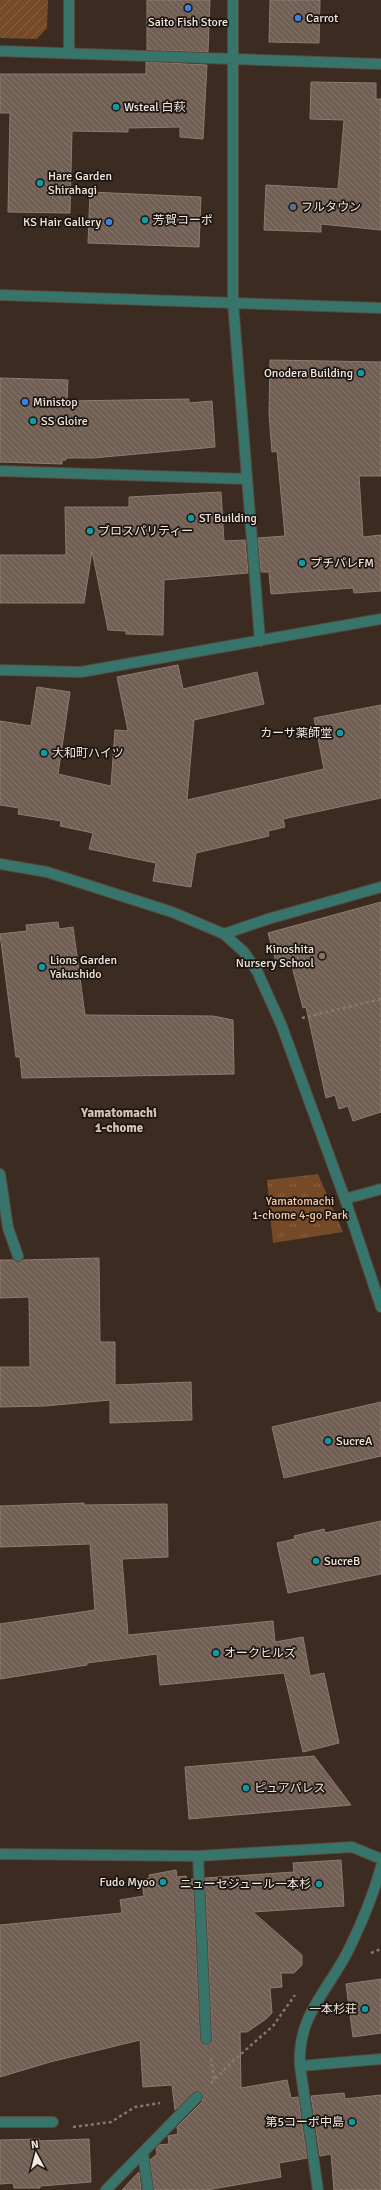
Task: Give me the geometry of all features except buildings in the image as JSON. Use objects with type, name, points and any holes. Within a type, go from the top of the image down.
[{"type":"street","points":[[69,0],[69,53]]},
{"type":"street","points":[[233,0],[233,302],[260,641]]},
{"type":"street","points":[[0,51],[381,64]]},
{"type":"street","points":[[0,295],[381,308]]},
{"type":"street","points":[[0,471],[247,479]]},
{"type":"street","points":[[0,670],[81,672],[381,619]]},
{"type":"street","points":[[0,864],[47,872],[172,912],[224,934],[244,952],[257,971],[281,1024],[345,1199],[381,1307]]},
{"type":"street","points":[[224,934],[268,919],[381,887]]},
{"type":"street","points":[[0,1174],[8,1228],[18,1256]]},
{"type":"street","points":[[345,1199],[381,1189]]},
{"type":"street","points":[[0,1854],[198,1856],[352,1847],[381,1860]]},
{"type":"street","points":[[198,1856],[206,2039]]},
{"type":"street","points":[[318,2190],[299,2054],[305,2023],[346,1954],[369,1903],[381,1867]]},
{"type":"street","points":[[300,2066],[381,2059]]},
{"type":"street","points":[[106,2190],[197,2097]]},
{"type":"street","points":[[0,2122],[53,2122]]},
{"type":"street","points":[[143,2153],[148,2190]]},
{"type":"path","points":[[281,1024],[381,999]]},
{"type":"path","points":[[53,2122],[66,2128],[110,2122],[135,2107],[197,2097],[233,2061],[273,2026],[299,1988]]},
{"type":"green space","points":[[0,0],[48,0],[47,28],[37,39],[0,38]]},
{"type":"green space","name":"Yamatomachi 1-chome 4-go Park","points":[[318,1174],[343,1232],[273,1243],[267,1180]]},
{"type":"place","name":"Saito Fish Store","points":[[188,8]]},
{"type":"place","name":"Carrot","points":[[298,18]]},
{"type":"place","name":"Wsteal 白萩","points":[[116,107]]},
{"type":"place","name":"Hare Garden Shirahagi","points":[[40,183]]},
{"type":"place","name":"フルタウン","points":[[293,207]]},
{"type":"place","name":"芳賀コーポ","points":[[145,220]]},
{"type":"place","name":"KS Hair Gallery","points":[[109,222]]},
{"type":"place","name":"Onodera Building","points":[[361,373]]},
{"type":"place","name":"Ministop","points":[[25,402]]},
{"type":"place","name":"SS Gloire","points":[[33,421]]},
{"type":"place","name":"ST Building","points":[[191,518]]},
{"type":"place","name":"ブロスパリティー","points":[[90,531]]},
{"type":"place","name":"プチパレFM","points":[[302,563]]},
{"type":"place","name":"カーサ薬師堂","points":[[340,733]]},
{"type":"place","name":"大和町ハイツ","points":[[44,753]]},
{"type":"place","name":"Kinoshita Nursery School","points":[[322,956]]},
{"type":"place","name":"Lions Garden Yakushido","points":[[42,967]]},
{"type":"place","name":"SucreA","points":[[328,1441]]},
{"type":"place","name":"SucreB","points":[[316,1561]]},
{"type":"place","name":"オークヒルズ","points":[[216,1653]]},
{"type":"place","name":"ピュアパレス","points":[[246,1788]]},
{"type":"place","name":"Fudo Myoo","points":[[163,1882]]},
{"type":"place","name":"ニューセジュール一本杉","points":[[319,1884]]},
{"type":"place","name":"一本杉荘","points":[[365,2009]]},
{"type":"place","name":"第5コーポ中島","points":[[352,2122]]},
{"type":"district","name":"Yamatomachi 1-chome","points":[[119,1120]]}]
